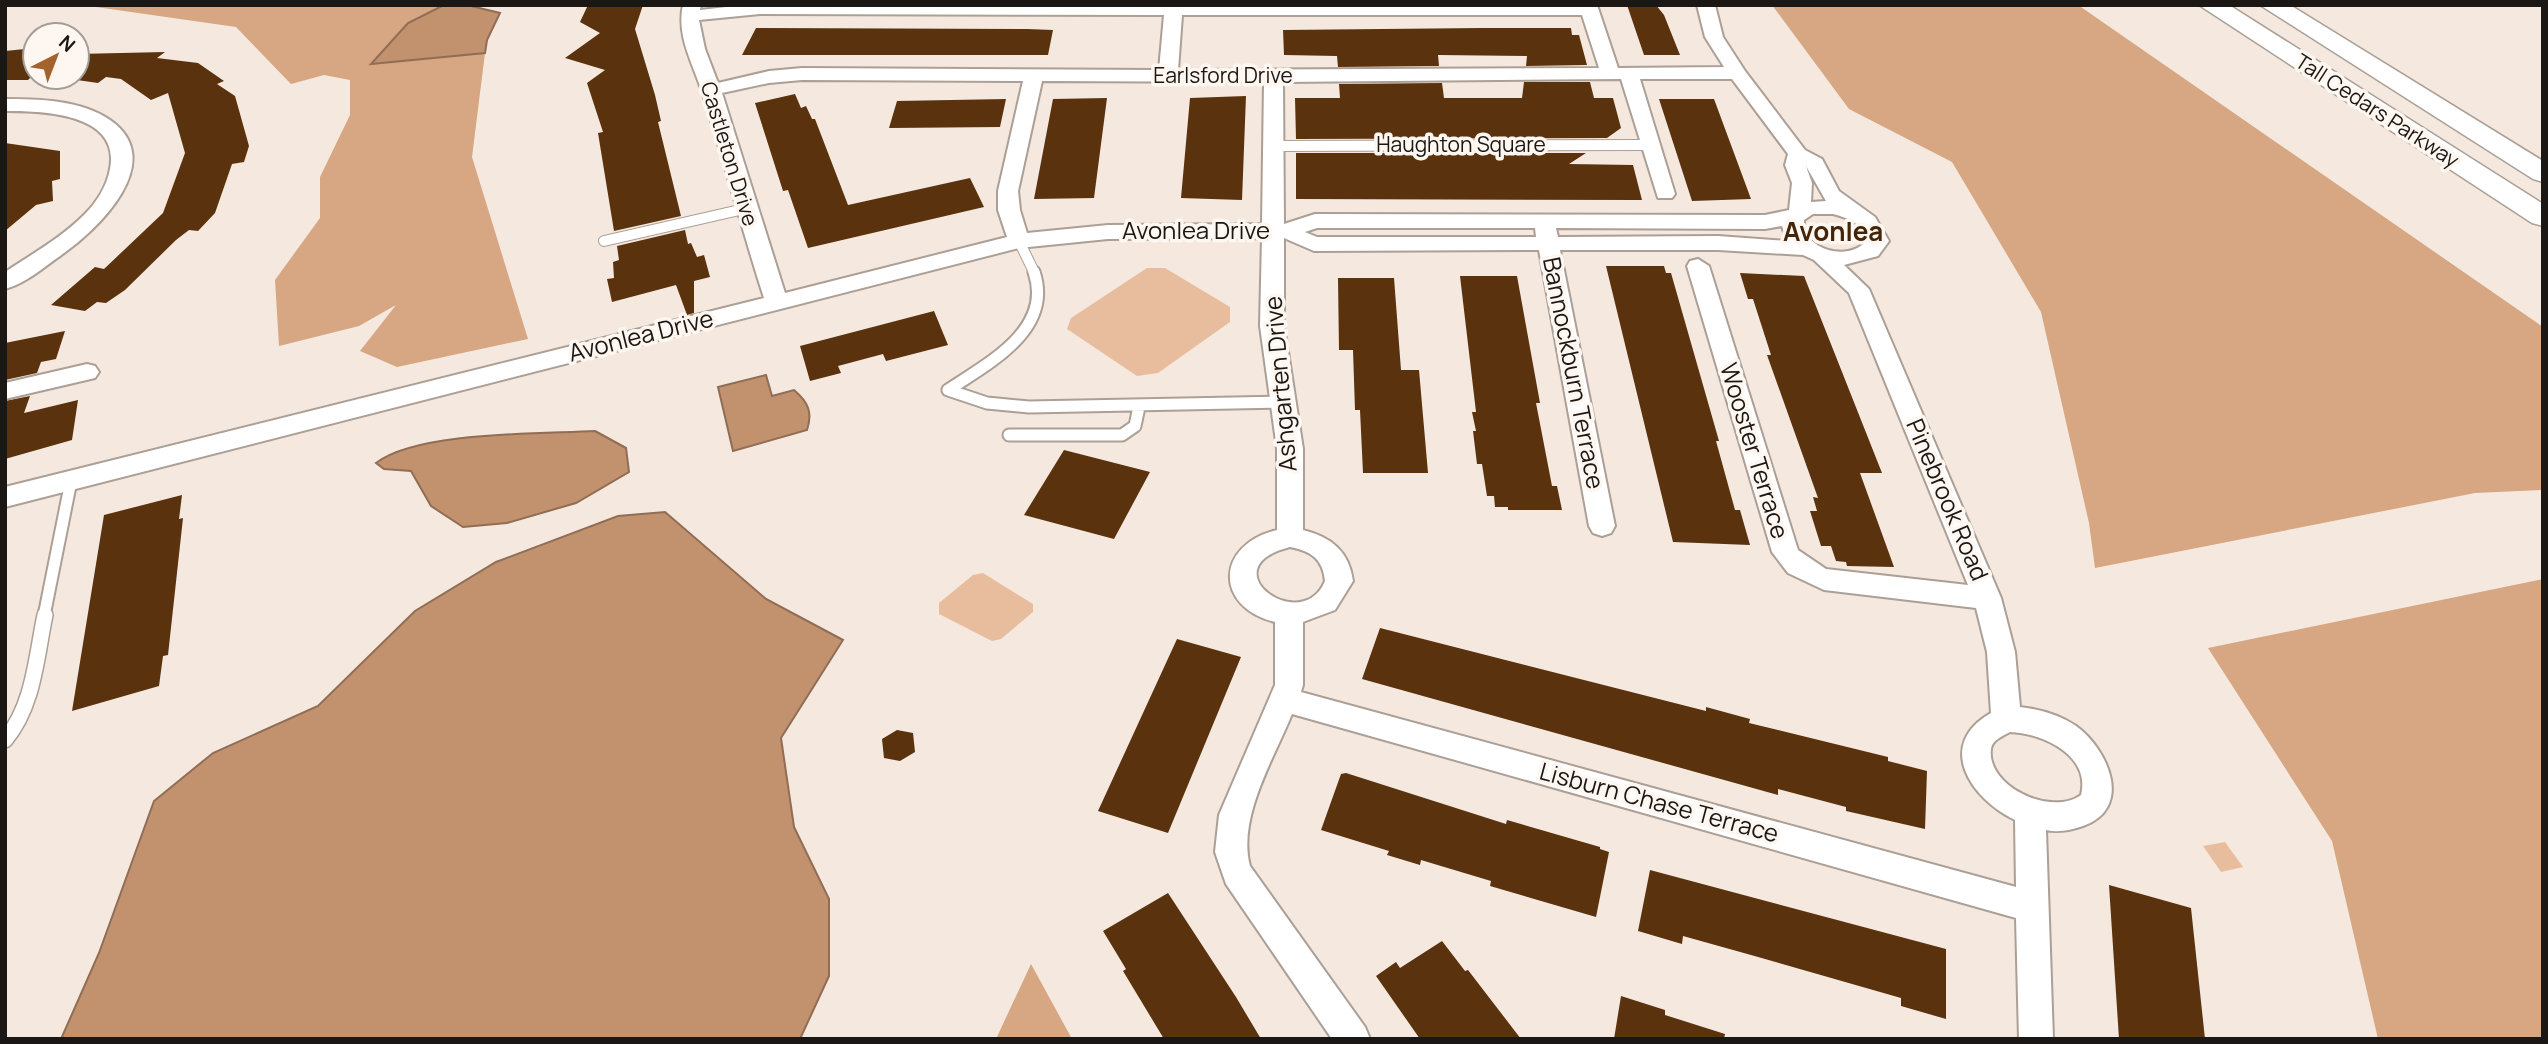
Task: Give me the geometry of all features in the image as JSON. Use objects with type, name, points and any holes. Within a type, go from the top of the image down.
[{"type":"main road","name":"Tall Cedars Parkway","points":[[2211,5],[2543,217]]},
{"type":"main road","name":"Tall Cedars Parkway","points":[[2272,5],[2543,173]]},
{"type":"street","points":[[1706,5],[1714,37],[1737,73],[1798,155],[1815,163],[1830,194],[1858,215],[1877,234],[1878,241],[1862,267],[1865,286],[1858,289]]},
{"type":"street","points":[[1168,75],[1173,8]]},
{"type":"street","points":[[691,10],[1588,8],[1620,75],[1665,194]]},
{"type":"street","name":"Castleton Drive","points":[[691,10],[744,209],[776,301]]},
{"type":"street","name":"Earlsford Drive","points":[[711,90],[769,77],[802,74],[1274,76],[1737,73]]},
{"type":"street","points":[[1019,242],[1009,210],[1008,191],[1034,76]]},
{"type":"street","points":[[1274,76],[1278,231]]},
{"type":"street","points":[[5,105],[50,106],[92,116],[118,137],[125,157],[118,182],[101,209],[61,244],[5,282]]},
{"type":"street","points":[[1796,214],[1803,190],[1795,165],[1798,155]]},
{"type":"street","name":"Avonlea Drive","points":[[5,497],[1019,242],[1108,232],[1278,231],[1314,244],[1765,222],[1821,206],[1858,215]]},
{"type":"street","name":"Pinebrook Road","points":[[1796,214],[1792,233],[1858,289],[1987,598],[2001,652],[2006,719]]},
{"type":"street","name":"Ashgarten Drive","points":[[1278,231],[1272,326],[1286,402],[1290,449],[1290,537]]},
{"type":"street","name":"Avonlea Drive","points":[[1546,231],[1718,243],[1849,258],[1870,253]]},
{"type":"street","name":"Bannockburn Terrace","points":[[1546,231],[1602,526]]},
{"type":"street","name":"Wooster Terrace","points":[[1698,267],[1785,552],[1791,562],[1804,572],[1824,579],[1987,598]]},
{"type":"street","points":[[5,391],[87,372]]},
{"type":"street","points":[[1290,537],[1317,543],[1327,550],[1335,559],[1339,581],[1328,601],[1317,608],[1289,614],[1263,607],[1245,590],[1241,579],[1242,568],[1254,550],[1277,538],[1290,537]]},
{"type":"street","points":[[1289,614],[1290,672],[1285,700],[1231,828],[1230,850],[1237,874],[1353,1039]]},
{"type":"street","name":"Lisburn Chase Terrace","points":[[1285,700],[2034,907]]},
{"type":"street","points":[[2006,719],[2023,719],[2059,731],[2088,757],[2096,772],[2098,788],[2095,800],[2086,810],[2059,819],[2030,813],[2006,801],[1991,788],[1981,773],[1976,758],[1976,744],[1982,732],[1992,724],[2006,719]]},
{"type":"street","points":[[2030,813],[2036,1039]]},
{"type":"lane","name":"Haughton Square","points":[[1274,146],[1648,145]]},
{"type":"lane","points":[[604,241],[744,209]]},
{"type":"lane","points":[[1019,242],[1036,278],[1038,289],[1035,315],[1004,350],[948,390],[1003,405],[1139,407],[1286,402]]},
{"type":"lane","points":[[1009,435],[1122,435],[1135,426],[1139,407]]},
{"type":"lane","points":[[5,740],[18,724],[27,705],[71,481]]},
{"type":"shaded area","points":[[82,5],[444,5],[408,23],[372,64],[485,53],[472,157],[528,339],[397,367],[360,351],[396,305],[359,326],[279,346],[275,280],[320,218],[320,177],[350,115],[350,80],[324,75],[291,84],[236,27]]},
{"type":"shaded area","points":[[444,5],[467,5],[500,13],[487,40],[485,53],[371,64],[408,23]]},
{"type":"shaded area","points":[[1772,5],[2078,5],[2543,327],[2543,490],[2475,493],[2095,568],[2089,523],[2041,312],[1952,162],[1849,109]]},
{"type":"shaded area","points":[[1147,268],[1165,268],[1230,307],[1230,322],[1158,373],[1137,376],[1067,329],[1071,318]]},
{"type":"shaded area","points":[[766,375],[772,396],[794,390],[803,399],[809,413],[807,430],[733,451],[718,387]]},
{"type":"shaded area","points":[[595,431],[626,448],[629,472],[576,503],[507,523],[463,527],[431,506],[411,471],[384,469],[376,463],[420,445],[449,440]]},
{"type":"shaded area","points":[[665,512],[766,599],[843,640],[781,738],[794,827],[829,899],[829,976],[800,1039],[61,1039],[99,953],[154,801],[213,753],[318,706],[415,611],[496,562],[618,516]]},
{"type":"shaded area","points":[[983,573],[1033,604],[1033,612],[1001,639],[992,641],[939,614],[939,603],[973,575]]},
{"type":"shaded area","points":[[2543,579],[2543,1039],[2378,1039],[2332,841],[2208,648]]},
{"type":"shaded area","points":[[2225,842],[2243,867],[2221,872],[2203,846]]},
{"type":"shaded area","points":[[1031,964],[1072,1039],[996,1039]]},
{"type":"building","points":[[588,5],[643,5],[635,29],[655,95],[661,121],[658,122],[681,216],[614,231],[598,133],[603,132],[587,83],[605,70],[565,58],[600,33],[580,22]]},
{"type":"building","points":[[1627,5],[1656,5],[1664,15],[1680,55],[1644,55]]},
{"type":"building","points":[[756,28],[1053,30],[1048,55],[742,55]]},
{"type":"building","points":[[1571,28],[1572,35],[1579,35],[1587,65],[1526,66],[1527,56],[1438,55],[1439,66],[1338,67],[1337,56],[1284,55],[1283,30]]},
{"type":"building","points":[[21,49],[21,80],[5,80],[5,51]]},
{"type":"building","points":[[165,52],[157,58],[198,63],[224,81],[217,84],[235,96],[249,146],[244,162],[232,164],[215,213],[198,231],[189,230],[125,290],[106,303],[97,302],[85,311],[51,305],[95,267],[104,269],[163,213],[185,153],[168,93],[151,100],[121,79],[106,77],[98,83],[91,82],[91,54]]},
{"type":"building","points":[[1524,82],[1590,82],[1594,98],[1613,98],[1621,128],[1607,138],[1296,139],[1295,98],[1340,98],[1339,84],[1442,83],[1444,98],[1522,98]]},
{"type":"building","points":[[795,94],[801,108],[806,106],[812,119],[815,119],[848,205],[970,178],[984,207],[808,248],[788,190],[783,191],[755,103]]},
{"type":"building","points":[[1246,96],[1242,200],[1181,198],[1190,98]]},
{"type":"building","points":[[1107,98],[1094,198],[1034,199],[1053,99]]},
{"type":"building","points":[[1006,99],[1000,127],[889,128],[897,101]]},
{"type":"building","points":[[1659,99],[1714,99],[1751,199],[1692,201]]},
{"type":"building","points":[[5,143],[60,151],[60,179],[52,181],[53,201],[36,205],[5,231]]},
{"type":"building","points":[[1296,153],[1586,153],[1569,164],[1633,165],[1642,200],[1296,199]]},
{"type":"building","points":[[685,230],[688,244],[691,243],[697,257],[704,255],[710,277],[694,281],[694,313],[687,315],[676,285],[612,302],[607,279],[614,278],[613,262],[619,260],[617,246]]},
{"type":"building","points":[[1606,266],[1664,266],[1666,273],[1671,273],[1719,441],[1716,441],[1735,510],[1740,510],[1750,545],[1673,542]]},
{"type":"building","points":[[1740,273],[1804,276],[1882,473],[1860,473],[1894,567],[1847,566],[1846,562],[1836,561],[1831,546],[1821,546],[1810,511],[1817,511],[1813,497],[1818,498],[1767,355],[1771,355],[1753,299],[1748,299]]},
{"type":"building","points":[[1460,276],[1517,276],[1540,403],[1536,403],[1552,486],[1557,486],[1562,510],[1508,510],[1508,507],[1495,507],[1494,496],[1487,496],[1482,464],[1477,464],[1473,431],[1476,431],[1472,412],[1476,412]]},
{"type":"building","points":[[1338,278],[1394,278],[1401,370],[1419,370],[1428,473],[1363,473],[1360,410],[1355,410],[1353,350],[1339,350]]},
{"type":"building","points":[[934,311],[948,345],[886,361],[883,354],[838,366],[841,373],[810,381],[800,346]]},
{"type":"building","points":[[65,331],[56,359],[41,362],[37,373],[5,380],[5,343]]},
{"type":"building","points":[[30,396],[24,413],[78,400],[72,440],[5,459],[5,401]]},
{"type":"building","points":[[1064,450],[1150,472],[1114,539],[1024,515]]},
{"type":"building","points":[[182,495],[179,519],[183,518],[168,655],[163,656],[159,686],[72,711],[104,515]]},
{"type":"building","points":[[1380,628],[1706,711],[1706,707],[1750,719],[1749,723],[1888,757],[1888,761],[1927,771],[1925,829],[1846,811],[1846,807],[1778,789],[1778,795],[1362,679]]},
{"type":"building","points":[[1177,639],[1241,657],[1168,833],[1098,811]]},
{"type":"building","points":[[897,730],[913,733],[915,752],[900,761],[884,758],[882,739]]},
{"type":"building","points":[[1346,773],[1506,824],[1507,820],[1609,852],[1596,917],[1490,886],[1491,881],[1421,860],[1420,865],[1387,855],[1389,851],[1321,830],[1341,774]]},
{"type":"building","points":[[1650,870],[1946,949],[1946,1019],[1901,1006],[1901,998],[1751,955],[1683,936],[1682,944],[1638,931]]},
{"type":"building","points":[[2109,885],[2191,908],[2205,1039],[2119,1039]]},
{"type":"building","points":[[1168,893],[1261,1039],[1164,1039],[1123,971],[1126,969],[1103,931]]},
{"type":"building","points":[[1442,941],[1521,1039],[1420,1039],[1376,976],[1396,962],[1400,968]]},
{"type":"building","points":[[1621,996],[1665,1010],[1665,1015],[1725,1034],[1724,1039],[1614,1039]]},
{"type":"district","name":"Avonlea","points":[[1833,232]]}]
